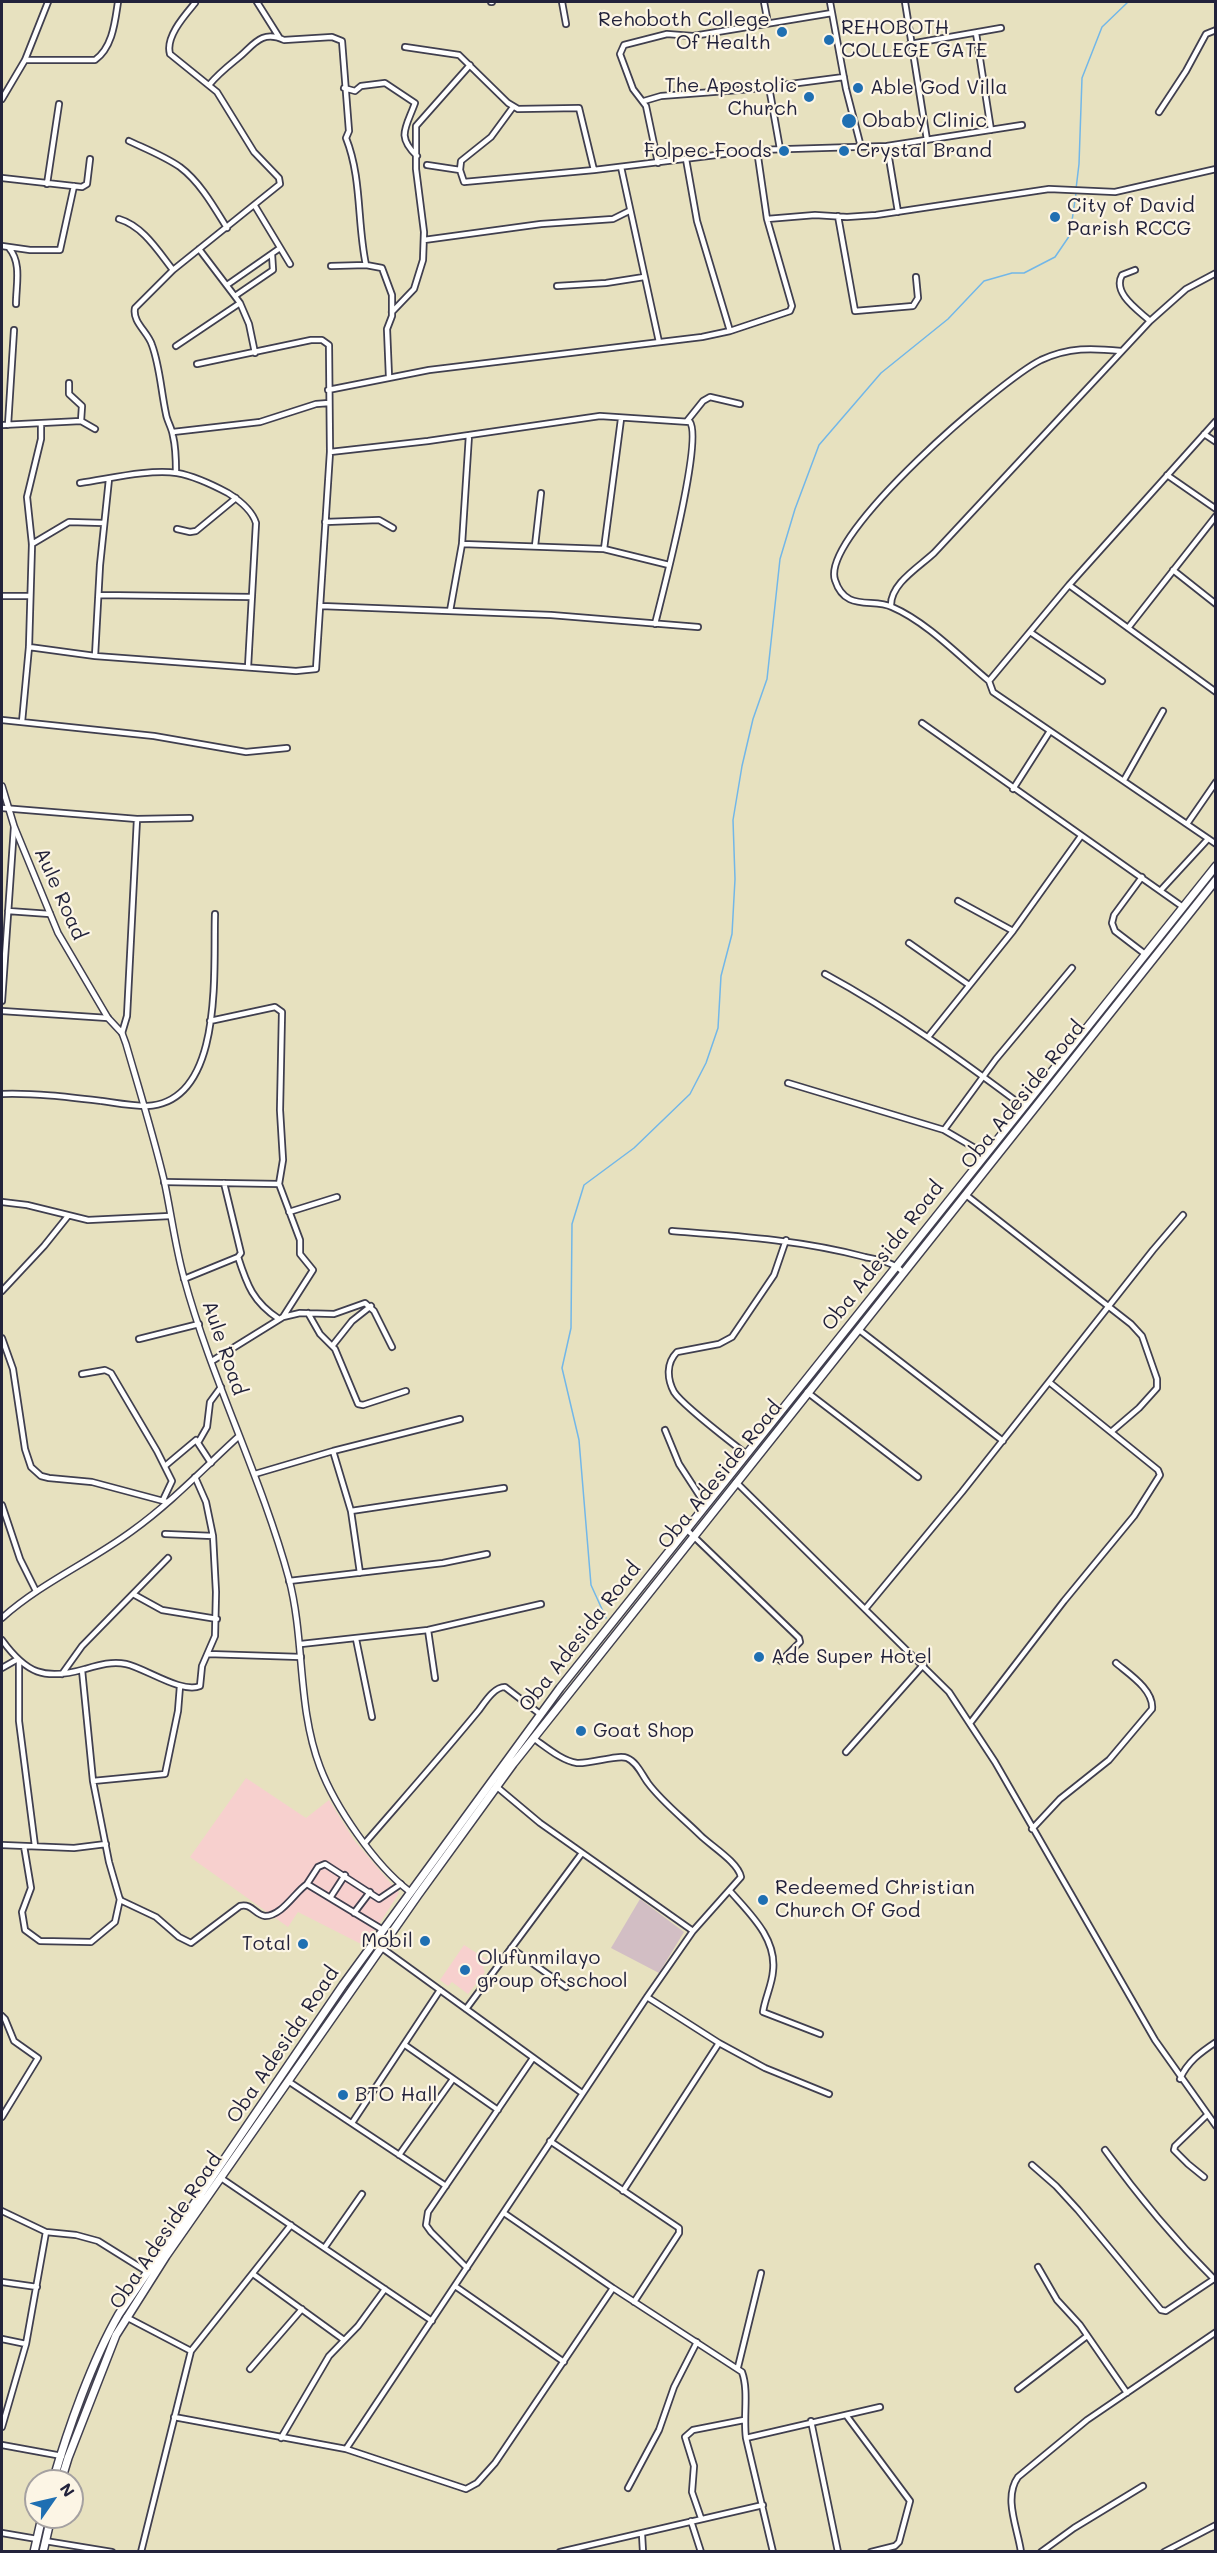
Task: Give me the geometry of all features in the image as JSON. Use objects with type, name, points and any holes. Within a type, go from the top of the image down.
[{"type":"main road","name":"Oba Adesida Road","points":[[58,2469],[109,2330],[146,2271],[209,2188],[293,2060],[410,1891],[540,1714],[685,1528],[1215,866]]},
{"type":"main road","name":"Oba Adeside Road","points":[[62,2469],[64,2457],[126,2317],[209,2188],[221,2178],[497,1787],[693,1535],[1215,880]]},
{"type":"main road","points":[[1115,992],[1122,997]]},
{"type":"main road","points":[[560,1688],[568,1694]]},
{"type":"main road","points":[[293,2060],[300,2065]]},
{"type":"main road","points":[[41,2529],[40,2540],[43,2552]]},
{"type":"main road","points":[[34,2552],[45,2529]]},
{"type":"street","points":[[2,99],[25,60],[48,2]]},
{"type":"street","points":[[25,60],[95,60],[104,52],[115,26],[118,2]]},
{"type":"street","points":[[257,2],[279,37],[284,40],[332,37],[343,44],[344,88],[349,131],[346,138],[359,195],[358,219],[366,265]]},
{"type":"street","points":[[562,2],[566,24]]},
{"type":"street","points":[[764,2],[768,23]]},
{"type":"street","points":[[830,2],[844,77],[861,147]]},
{"type":"street","points":[[905,2],[927,140]]},
{"type":"street","points":[[176,473],[173,432],[166,417],[164,392],[152,343],[134,314],[135,308],[173,270],[279,187],[280,181],[254,152],[217,92],[177,61],[169,50],[181,20],[195,3]]},
{"type":"street","points":[[658,163],[644,101],[633,89],[620,54],[624,45],[667,34],[693,36],[832,13]]},
{"type":"street","points":[[910,44],[1001,28]]},
{"type":"street","points":[[1159,112],[1186,71],[1206,34],[1215,30]]},
{"type":"street","points":[[976,33],[991,130]]},
{"type":"street","points":[[209,85],[225,67],[255,41],[279,37]]},
{"type":"street","points":[[405,47],[450,53],[464,58],[513,107],[522,110],[579,108],[594,170]]},
{"type":"street","points":[[392,312],[414,289],[420,275],[424,240],[417,156],[417,124],[470,65]]},
{"type":"street","points":[[644,101],[661,96],[769,87],[844,77]]},
{"type":"street","points":[[344,88],[355,91],[361,86],[385,83],[415,103],[404,138],[405,145],[417,156]]},
{"type":"street","points":[[769,87],[780,149]]},
{"type":"street","points":[[46,184],[59,104]]},
{"type":"street","points":[[513,107],[491,137],[463,158],[459,170],[462,180],[470,183],[758,150],[887,146],[1022,125]]},
{"type":"street","points":[[129,141],[169,160],[182,169],[211,202],[227,228]]},
{"type":"street","points":[[887,146],[898,212]]},
{"type":"street","points":[[328,390],[452,367],[730,332],[792,309],[767,219],[758,150]]},
{"type":"street","points":[[2,178],[82,187],[87,184],[90,159]]},
{"type":"street","points":[[686,159],[697,220],[730,332]]},
{"type":"street","points":[[427,165],[459,170]]},
{"type":"street","points":[[621,167],[659,342]]},
{"type":"street","points":[[767,219],[815,215],[858,217],[1049,189],[1115,192],[1215,169]]},
{"type":"street","points":[[2,246],[30,250],[61,248],[74,186]]},
{"type":"street","points":[[255,206],[290,264]]},
{"type":"street","points":[[424,240],[541,224],[613,219],[621,217],[629,210]]},
{"type":"street","points":[[838,216],[855,311],[913,306],[918,298],[916,277]]},
{"type":"street","points":[[119,219],[129,222],[140,230],[173,270]]},
{"type":"street","points":[[9,248],[15,256],[17,266],[16,304]]},
{"type":"street","points":[[200,249],[240,303],[249,324],[255,353]]},
{"type":"street","points":[[227,285],[280,249]]},
{"type":"street","points":[[235,296],[273,270],[272,254]]},
{"type":"street","points":[[331,266],[366,265],[382,268],[393,300],[387,329],[389,377]]},
{"type":"street","points":[[1135,270],[1122,275],[1120,289],[1134,307],[1150,321]]},
{"type":"street","points":[[891,606],[891,597],[898,586],[934,553],[1150,321],[1198,280],[1215,273]]},
{"type":"street","points":[[557,286],[606,283],[644,277]]},
{"type":"street","points":[[393,300],[407,296]]},
{"type":"street","points":[[176,346],[240,303]]},
{"type":"street","points":[[8,425],[14,330]]},
{"type":"street","points":[[29,647],[95,656],[296,670],[316,669],[330,452],[328,390],[330,350],[326,341],[311,340],[197,364]]},
{"type":"street","points":[[1121,351],[1090,348],[1070,350],[1041,361],[993,392],[956,425],[880,501],[843,548],[833,571],[838,587],[845,596],[865,604],[891,606],[936,636],[989,681],[993,692],[1215,844]]},
{"type":"street","points":[[69,383],[69,394],[82,406],[81,421]]},
{"type":"street","points":[[687,421],[703,401],[710,397],[740,404]]},
{"type":"street","points":[[173,432],[260,422],[316,404],[328,403]]},
{"type":"street","points":[[330,452],[600,416],[687,421],[692,424],[694,434],[669,565],[655,624]]},
{"type":"street","points":[[604,549],[621,419]]},
{"type":"street","points":[[2,425],[81,421],[95,429]]},
{"type":"street","points":[[989,681],[1069,585],[1215,421]]},
{"type":"street","points":[[22,722],[29,647],[32,544],[27,496],[41,438],[41,424]]},
{"type":"street","points":[[1204,434],[1215,442]]},
{"type":"street","points":[[450,611],[462,544],[469,435]]},
{"type":"street","points":[[80,483],[176,473],[197,479],[236,498],[251,513],[256,523],[248,667]]},
{"type":"street","points":[[1167,475],[1215,509]]},
{"type":"street","points":[[95,656],[109,479]]},
{"type":"street","points":[[535,546],[541,493]]},
{"type":"street","points":[[177,529],[196,531],[236,498]]},
{"type":"street","points":[[1128,628],[1215,516]]},
{"type":"street","points":[[325,522],[379,520],[393,528]]},
{"type":"street","points":[[32,544],[69,522],[104,523]]},
{"type":"street","points":[[462,544],[604,549],[669,565]]},
{"type":"street","points":[[1173,570],[1215,604]]},
{"type":"street","points":[[1069,585],[1215,692]]},
{"type":"street","points":[[99,595],[252,597]]},
{"type":"street","points":[[2,596],[30,596]]},
{"type":"street","points":[[321,606],[551,615],[698,627]]},
{"type":"street","points":[[1030,632],[1102,681]]},
{"type":"street","points":[[1124,780],[1163,711]]},
{"type":"street","points":[[2,720],[154,736],[246,752],[286,748]]},
{"type":"street","points":[[922,723],[1183,907]]},
{"type":"street","points":[[1013,789],[1050,731]]},
{"type":"street","points":[[1187,824],[1215,783]]},
{"type":"street","name":"Aule Road","points":[[2,786],[4,808],[14,826],[50,914],[108,1018],[122,1033],[164,1182],[184,1278],[221,1387],[255,1474],[289,1581],[301,1644],[310,1726],[320,1766],[331,1791],[365,1843],[410,1891]]},
{"type":"street","points":[[4,808],[137,819],[190,818]]},
{"type":"street","points":[[122,1033],[127,1016],[137,819]]},
{"type":"street","points":[[2,1001],[14,826]]},
{"type":"street","points":[[928,1037],[1013,931],[1081,836]]},
{"type":"street","points":[[1161,890],[1208,839]]},
{"type":"street","points":[[1142,877],[1114,915],[1112,923],[1115,931],[1145,954]]},
{"type":"street","points":[[958,901],[1013,931]]},
{"type":"street","points":[[8,911],[50,914]]},
{"type":"street","points":[[2,1094],[40,1094],[144,1106],[155,1105],[174,1098],[190,1085],[204,1053],[210,1021],[215,914]]},
{"type":"street","points":[[909,943],[969,985]]},
{"type":"street","points":[[944,1130],[1072,968]]},
{"type":"street","points":[[825,974],[867,997],[928,1037],[1030,1112]]},
{"type":"street","points":[[210,1021],[275,1007],[282,1012],[280,1110],[283,1160],[279,1184],[300,1240],[300,1254],[313,1270],[281,1318]]},
{"type":"street","points":[[2,1011],[108,1018]]},
{"type":"street","points":[[788,1083],[944,1130],[985,1154]]},
{"type":"street","points":[[164,1182],[279,1184]]},
{"type":"street","points":[[184,1278],[238,1257],[241,1252],[224,1183]]},
{"type":"street","points":[[966,1192],[1108,1308],[1131,1324],[1142,1336],[1158,1385],[1139,1408],[1111,1432]]},
{"type":"street","points":[[289,1212],[337,1197]]},
{"type":"street","points":[[2,1202],[27,1205],[68,1216],[101,1220],[170,1216]]},
{"type":"street","points":[[866,1608],[1183,1215]]},
{"type":"street","points":[[2,1291],[44,1246],[68,1216]]},
{"type":"street","points":[[672,1232],[786,1240],[848,1252],[896,1265],[903,1272]]},
{"type":"street","points":[[746,1454],[677,1396],[672,1386],[669,1364],[677,1352],[719,1344],[732,1337],[774,1275],[786,1240]]},
{"type":"street","points":[[238,1257],[255,1299],[266,1311],[281,1318]]},
{"type":"street","points":[[212,1361],[281,1318],[308,1313],[334,1314],[365,1304],[371,1306],[392,1347]]},
{"type":"street","points":[[333,1346],[352,1321],[371,1306]]},
{"type":"street","points":[[308,1313],[320,1334],[333,1346],[359,1405],[406,1391]]},
{"type":"street","points":[[139,1339],[199,1324]]},
{"type":"street","points":[[858,1329],[1003,1441]]},
{"type":"street","points":[[2,1338],[13,1369],[31,1467],[41,1476],[48,1478],[92,1482],[165,1501]]},
{"type":"street","points":[[82,1374],[109,1371],[165,1466],[172,1483],[165,1501]]},
{"type":"street","points":[[971,1722],[1064,1600],[1134,1516],[1160,1475],[1158,1470],[1049,1382]]},
{"type":"street","points":[[165,1466],[191,1444],[199,1441],[207,1427],[210,1402],[221,1387]]},
{"type":"street","points":[[807,1392],[918,1477]]},
{"type":"street","points":[[255,1474],[333,1451],[460,1419]]},
{"type":"street","points":[[665,1430],[679,1464],[705,1504]]},
{"type":"street","points":[[2,1618],[36,1591],[104,1551],[139,1526],[239,1436]]},
{"type":"street","points":[[199,1441],[211,1463]]},
{"type":"street","points":[[333,1451],[351,1511],[360,1573]]},
{"type":"street","points":[[2,1641],[17,1660],[32,1670],[62,1674],[119,1663],[138,1668],[180,1686],[192,1688],[200,1686],[202,1666],[214,1643],[217,1619],[213,1536],[206,1502],[195,1477]]},
{"type":"street","points":[[736,1482],[950,1692],[971,1722],[1155,2040],[1180,2079],[1215,2126]]},
{"type":"street","points":[[351,1511],[430,1501],[504,1488]]},
{"type":"street","points":[[2,1505],[20,1558],[36,1591]]},
{"type":"street","points":[[685,1528],[799,1638],[800,1642],[782,1661]]},
{"type":"street","points":[[165,1533],[213,1536]]},
{"type":"street","points":[[289,1581],[443,1563],[487,1554]]},
{"type":"street","points":[[62,1674],[82,1646],[168,1558]]},
{"type":"street","points":[[133,1594],[162,1610],[217,1619]]},
{"type":"street","points":[[301,1644],[428,1630],[541,1604]]},
{"type":"street","points":[[428,1630],[435,1678]]},
{"type":"street","points":[[356,1638],[372,1717]]},
{"type":"street","points":[[208,1654],[302,1657]]},
{"type":"street","points":[[3,1665],[17,1660]]},
{"type":"street","points":[[17,1660],[19,1721],[35,1846]]},
{"type":"street","points":[[1032,1829],[1060,1799],[1109,1760],[1152,1709],[1150,1697],[1138,1682],[1116,1663]]},
{"type":"street","points":[[846,1752],[924,1664]]},
{"type":"street","points":[[24,1846],[31,1888],[22,1912],[23,1925],[34,1938],[47,1942],[91,1942],[115,1922],[120,1899],[93,1781],[82,1670]]},
{"type":"street","points":[[93,1781],[166,1773],[180,1686]]},
{"type":"street","points":[[365,1843],[463,1731],[491,1695],[501,1687],[505,1687],[540,1714]]},
{"type":"street","points":[[346,2449],[647,1997],[693,1931],[741,1877],[740,1872],[652,1788],[629,1759],[622,1757],[594,1763],[576,1762],[566,1759],[533,1738]]},
{"type":"street","points":[[497,1787],[531,1816],[693,1931]]},
{"type":"street","points":[[2,1845],[74,1848],[106,1844]]},
{"type":"street","points":[[466,2009],[582,1853]]},
{"type":"street","points":[[120,1899],[156,1917],[179,1937],[190,1942],[240,1906],[248,1906],[261,1915],[269,1915],[290,1900],[321,1864],[329,1864],[381,1899],[401,1884]]},
{"type":"street","points":[[330,1898],[345,1875]]},
{"type":"street","points":[[306,1884],[383,1930]]},
{"type":"street","points":[[730,1891],[759,1924],[769,1946],[774,1970],[763,2012],[820,2034]]},
{"type":"street","points":[[354,1913],[370,1892]]},
{"type":"street","points":[[382,1948],[582,2093]]},
{"type":"street","points":[[511,1948],[566,1987]]},
{"type":"street","points":[[352,2123],[440,1990]]},
{"type":"street","points":[[647,1997],[719,2043],[765,2068],[829,2094]]},
{"type":"street","points":[[2,2016],[14,2041],[38,2058],[2,2117]]},
{"type":"street","points":[[1180,2079],[1188,2064],[1215,2042]]},
{"type":"street","points":[[623,2191],[719,2043]]},
{"type":"street","points":[[405,2045],[498,2110]]},
{"type":"street","points":[[467,2268],[430,2232],[426,2225],[428,2212],[533,2058]]},
{"type":"street","points":[[399,2155],[453,2079]]},
{"type":"street","points":[[288,2081],[446,2186]]},
{"type":"street","points":[[1204,2177],[1174,2150],[1175,2146],[1208,2115]]},
{"type":"street","points":[[550,2141],[679,2228],[679,2233],[634,2302]]},
{"type":"street","points":[[1032,2165],[1056,2186],[1161,2310],[1166,2311],[1215,2279],[1184,2248],[1104,2150]]},
{"type":"street","points":[[221,2178],[432,2321]]},
{"type":"street","points":[[325,2247],[362,2194]]},
{"type":"street","points":[[2,2211],[46,2232],[76,2235],[98,2241],[146,2271]]},
{"type":"street","points":[[504,2213],[634,2302],[738,2367],[745,2385],[746,2438],[774,2552]]},
{"type":"street","points":[[141,2552],[191,2351],[291,2225]]},
{"type":"street","points":[[2,2427],[26,2344],[46,2232]]},
{"type":"street","points":[[1038,2267],[1057,2300],[1087,2336],[1127,2393]]},
{"type":"street","points":[[738,2367],[761,2273]]},
{"type":"street","points":[[253,2274],[344,2340]]},
{"type":"street","points":[[2,2282],[37,2287]]},
{"type":"street","points":[[455,2286],[564,2362]]},
{"type":"street","points":[[174,2417],[346,2449],[466,2489],[477,2483],[495,2463],[613,2288]]},
{"type":"street","points":[[281,2438],[325,2362],[358,2326],[385,2289]]},
{"type":"street","points":[[250,2369],[302,2309]]},
{"type":"street","points":[[126,2317],[191,2351]]},
{"type":"street","points":[[1021,2552],[1012,2505],[1014,2482],[1070,2432],[1215,2332]]},
{"type":"street","points":[[1018,2389],[1087,2336]]},
{"type":"street","points":[[2,2339],[26,2344]]},
{"type":"street","points":[[628,2488],[659,2430],[674,2387],[697,2342]]},
{"type":"street","points":[[746,2438],[811,2421],[880,2407]]},
{"type":"street","points":[[846,2415],[910,2501],[899,2542],[895,2546],[871,2552]]},
{"type":"street","points":[[701,2518],[692,2492],[694,2466],[685,2437],[693,2430],[744,2420]]},
{"type":"street","points":[[811,2421],[838,2552]]},
{"type":"street","points":[[2,2445],[64,2457]]},
{"type":"street","points":[[1041,2552],[1074,2528],[1143,2486]]},
{"type":"street","points":[[560,2552],[763,2505]]},
{"type":"street","points":[[691,2521],[701,2552]]},
{"type":"street","points":[[1164,2552],[1215,2525]]},
{"type":"street","points":[[2,2533],[112,2552]]},
{"type":"street","points":[[642,2534],[643,2552]]},
{"type":"shaded area","points":[[246,1778],[306,1818],[329,1800],[354,1840],[399,1893],[365,1946],[298,1912],[288,1927],[190,1857]]},
{"type":"shaded area","points":[[640,1899],[684,1932],[659,1973],[611,1948]]},
{"type":"shaded area","name":"Olufunmilayo group of school","points":[[464,1945],[489,1961],[483,1968],[485,1972],[468,1994],[452,1982],[448,1986],[440,1980]]},
{"type":"waterway","points":[[1076,189],[1082,78],[1102,27],[1128,2]]},
{"type":"waterway","points":[[606,1618],[591,1585],[579,1440],[562,1368],[571,1328],[572,1224],[584,1185],[634,1148],[690,1094],[706,1063],[718,1028],[721,976],[732,934],[735,879],[733,820],[753,719],[767,679],[780,559],[795,509],[819,445],[881,373],[948,319],[984,281],[1012,273],[1024,273],[1055,257],[1070,235],[1076,193]]},
{"type":"place","name":"Rehoboth College Of Health","points":[[782,32]]},
{"type":"place","name":"REHOBOTH COLLEGE GATE","points":[[829,40]]},
{"type":"place","name":"Able God Villa","points":[[858,88]]},
{"type":"place","name":"The Apostolic Church","points":[[809,97]]},
{"type":"place","name":"Obaby Clinic","points":[[849,121]]},
{"type":"place","name":"Folpec Foods","points":[[784,151]]},
{"type":"place","name":"Crystal Brand","points":[[844,151]]},
{"type":"place","name":"City of David Parish RCCG","points":[[1055,217]]},
{"type":"place","name":"Ade Super Hotel","points":[[759,1657]]},
{"type":"place","name":"Goat Shop","points":[[581,1731]]},
{"type":"place","name":"Redeemed Christian Church Of God","points":[[763,1900]]},
{"type":"place","name":"Mobil","points":[[425,1941]]},
{"type":"place","name":"Total","points":[[303,1944]]},
{"type":"place","name":"Olufunmilayo group of school","points":[[465,1970]]},
{"type":"place","name":"BTO Hall","points":[[343,2095]]}]
